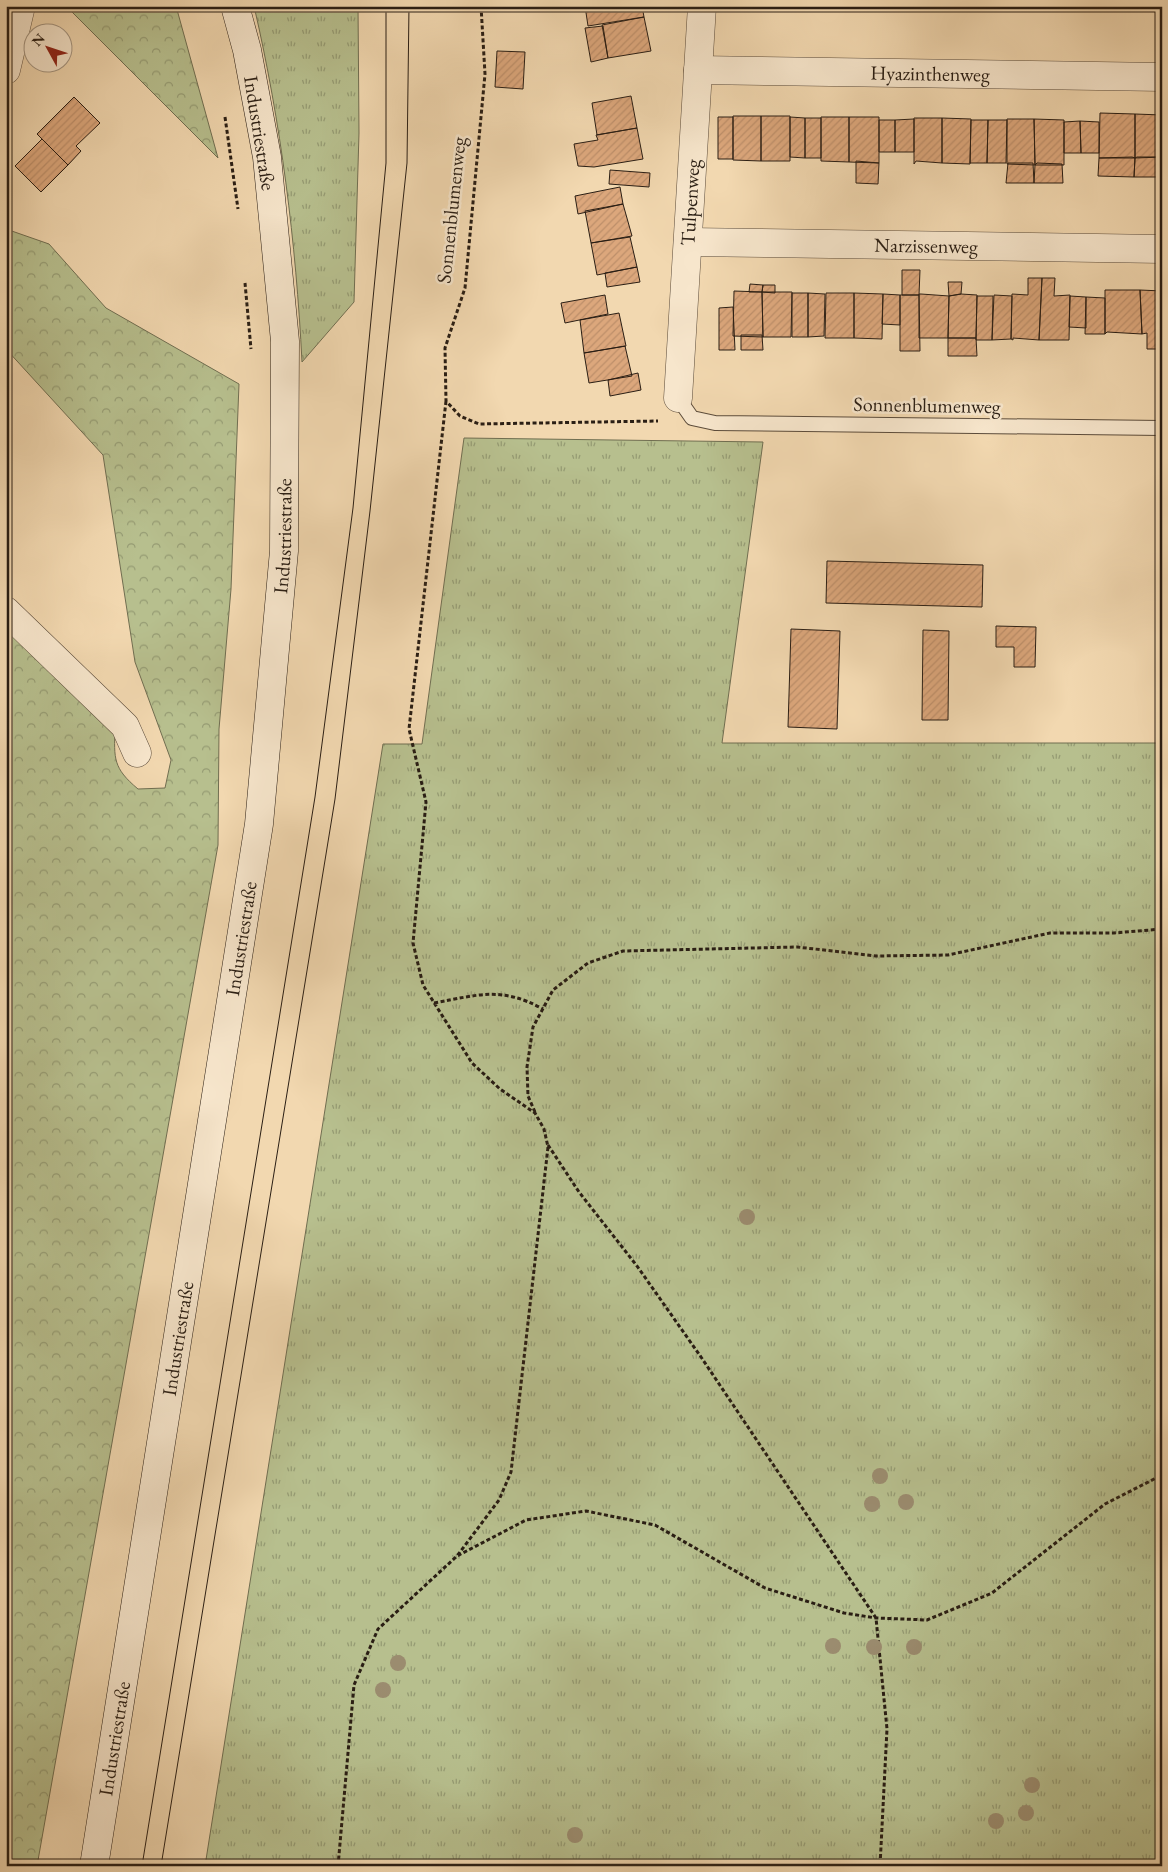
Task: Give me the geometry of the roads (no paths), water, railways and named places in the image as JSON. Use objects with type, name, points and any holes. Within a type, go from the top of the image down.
[{"type":"main road","points":[[6,70],[21,6]]},
{"type":"main road","name":"Industriestraße","points":[[94,1866],[259,824],[284,551],[284,332],[267,157],[246,50],[234,6]]},
{"type":"main road","name":"Tulpenweg","points":[[685,408],[688,242],[702,6]]},
{"type":"main road","name":"Hyazinthenweg","points":[[698,70],[1162,77]]},
{"type":"main road","name":"Narzissenweg","points":[[688,242],[1162,249]]},
{"type":"main road","points":[[6,611],[125,726],[137,753]]},
{"type":"lane","name":"Sonnenblumenweg","points":[[685,408],[714,423],[1162,428]]},
{"type":"tram line","points":[[142,1866],[315,797],[353,508],[386,163],[386,6]]},
{"type":"tram line","points":[[161,1866],[335,799],[370,511],[407,163],[409,6]]}]
